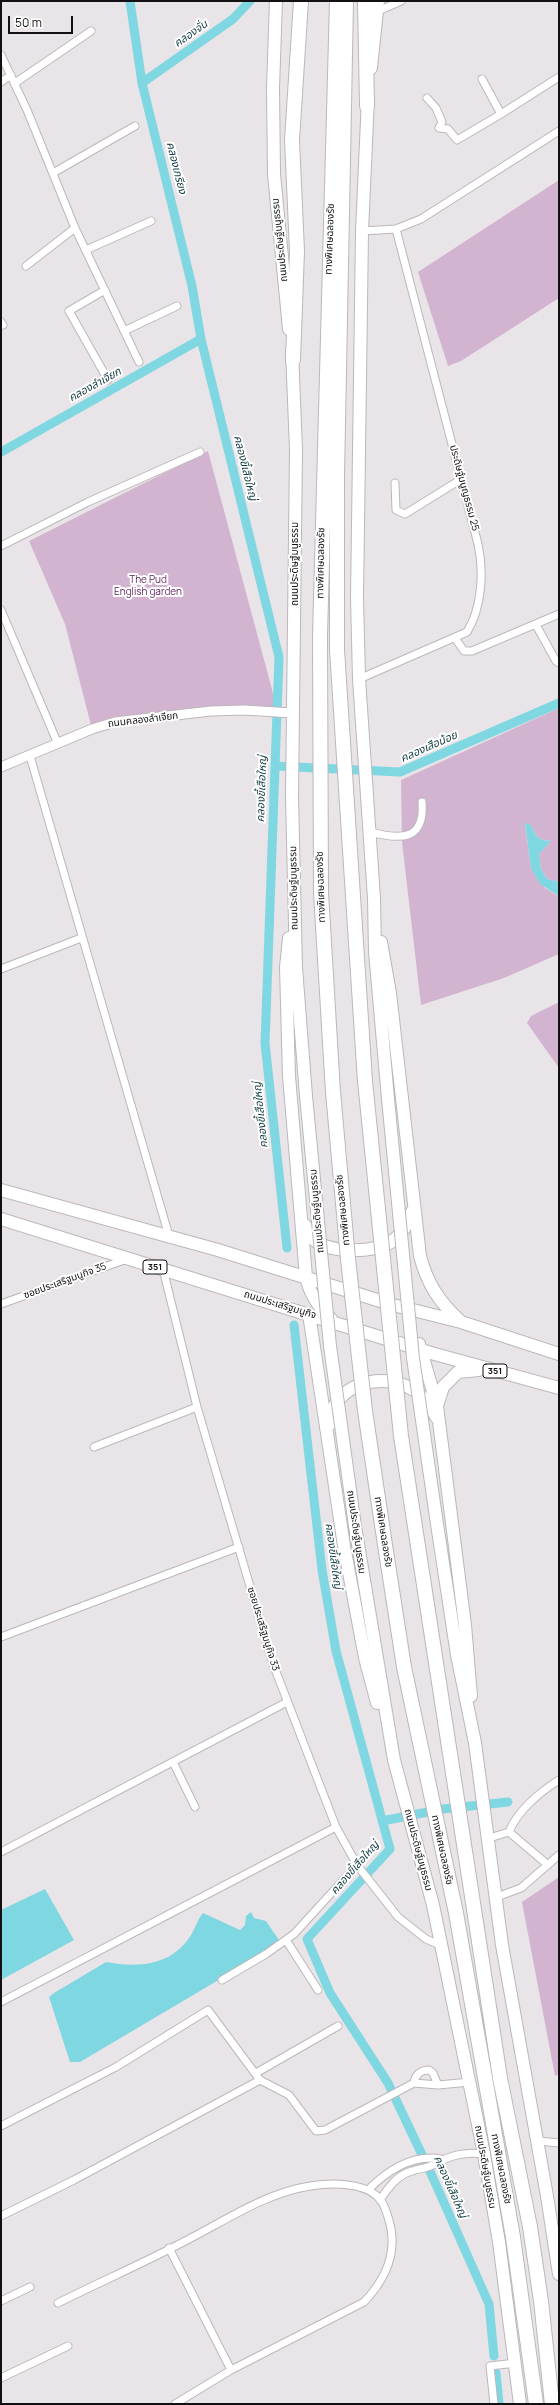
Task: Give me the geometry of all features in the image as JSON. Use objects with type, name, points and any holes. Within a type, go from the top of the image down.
[{"type":"highway","points":[[293,360],[297,251],[292,140],[301,1]]},
{"type":"highway","name":"ทางพิเศษฉลองรัช","points":[[336,1],[320,636],[321,893],[333,1092],[361,1372],[384,1545],[406,1674],[456,1913],[514,2237],[536,2404]]},
{"type":"highway","name":"ทางพิเศษฉลองรัช","points":[[346,1],[337,476],[336,650],[366,1089],[401,1436],[500,2078],[530,2227],[541,2301],[552,2404]]},
{"type":"highway","points":[[365,1],[367,106]]},
{"type":"main road","name":"ถนนประดิษฐ์มนูธรรม","points":[[276,1],[273,88],[274,193],[293,360],[296,458],[288,713],[293,760],[292,774],[296,968],[306,1096],[330,1346],[355,1526],[394,1760],[442,1946],[470,2082],[484,2154],[516,2363],[520,2404]]},
{"type":"main road","points":[[378,6],[367,106],[362,231],[356,554],[359,679],[374,898],[378,998],[412,1344],[457,1655],[475,1743]]},
{"type":"main road","points":[[294,879],[286,967],[289,1076],[303,1223],[306,1277],[309,1290],[316,1302],[336,1324]]},
{"type":"main road","points":[[374,898],[390,993],[413,1208],[425,1275],[437,1298],[461,1322]]},
{"type":"main road","points":[[1,1190],[169,1236],[393,1305],[461,1322],[559,1354]]},
{"type":"main road","points":[[303,1223],[313,1239],[322,1245],[336,1249],[378,1248],[395,1240],[406,1226],[413,1208]]},
{"type":"main road","name":"ถนนประเสริฐมนูกิจ","points":[[1,1219],[309,1314],[336,1324],[494,1371],[559,1388]]},
{"type":"main road","points":[[393,1305],[404,1316],[421,1349],[437,1406],[465,1625],[475,1743],[494,1898],[538,2141],[559,2274]]},
{"type":"main road","points":[[309,1314],[344,1546],[365,1658],[394,1760]]},
{"type":"main road","points":[[437,1406],[443,1387],[458,1372],[494,1371]]},
{"type":"main road","points":[[329,1439],[330,1417],[334,1406],[342,1394],[353,1386],[369,1382],[397,1383],[415,1390],[427,1401],[438,1420]]},
{"type":"street","points":[[378,6],[401,1]]},
{"type":"street","points":[[15,83],[91,30]]},
{"type":"street","points":[[1,55],[15,83],[75,228],[139,362]]},
{"type":"street","points":[[1,82],[11,75]]},
{"type":"street","points":[[427,98],[439,114],[442,122],[439,128],[448,129],[458,140],[559,77]]},
{"type":"street","points":[[482,79],[501,114]]},
{"type":"street","points":[[53,173],[135,126]]},
{"type":"street","points":[[362,231],[396,229],[421,219],[559,132]]},
{"type":"street","points":[[86,250],[151,221]]},
{"type":"street","points":[[26,266],[75,228]]},
{"type":"street","name":"ประดิษฐ์มนูญธรรม 25","points":[[359,679],[467,632],[475,620],[481,573],[480,549],[460,480],[446,419],[396,229]]},
{"type":"street","points":[[105,290],[69,312],[108,380]]},
{"type":"street","points":[[124,331],[177,306]]},
{"type":"street","points":[[1,546],[46,522],[200,452]]},
{"type":"street","points":[[395,483],[396,510],[405,514],[460,480]]},
{"type":"street","points":[[1,610],[58,744]]},
{"type":"street","points":[[455,638],[464,651],[472,651],[559,614]]},
{"type":"street","points":[[536,625],[556,661],[559,663]]},
{"type":"street","name":"ถนนคลองลำเจียก","points":[[2,765],[30,756],[92,729],[115,722],[211,711],[272,711],[288,713]]},
{"type":"street","points":[[30,756],[81,938],[169,1236]]},
{"type":"street","points":[[370,832],[396,836],[410,834],[421,824],[423,817],[422,802]]},
{"type":"street","points":[[1,970],[81,938]]},
{"type":"street","name":"ซอยประเสริฐมนูกิจ 35","points":[[1,1304],[129,1258]]},
{"type":"street","name":"ซอยประเสริฐมนูกิจ 33","points":[[163,1269],[197,1407],[273,1664],[336,1827],[357,1865],[398,1917],[426,1939],[442,1946]]},
{"type":"street","points":[[94,1446],[197,1407]]},
{"type":"street","points":[[1,1637],[239,1547]]},
{"type":"street","points":[[1,1852],[287,1702]]},
{"type":"street","points":[[173,1762],[196,1807]]},
{"type":"street","points":[[509,1832],[513,1821],[539,1794],[559,1780]]},
{"type":"street","points":[[1,2002],[336,1827]]},
{"type":"street","points":[[486,1839],[509,1832]]},
{"type":"street","points":[[509,1832],[548,1865]]},
{"type":"street","points":[[494,1898],[521,1888],[559,1855]]},
{"type":"street","points":[[222,1980],[294,1934],[357,1865]]},
{"type":"street","points":[[286,1940],[318,1990]]},
{"type":"street","points":[[1,2126],[116,2067],[208,2010],[258,2076],[289,2095],[316,2131],[325,2130],[414,2083],[438,2085],[470,2082]]},
{"type":"street","points":[[1,2216],[74,2180],[258,2076],[338,2026]]},
{"type":"street","points":[[414,2083],[415,2078],[419,2073],[429,2070],[433,2073],[438,2085]]},
{"type":"street","points":[[538,2141],[559,2143]]},
{"type":"street","points":[[368,2190],[394,2169],[417,2159],[427,2157],[441,2159],[469,2152],[484,2154]]},
{"type":"street","points":[[380,2200],[391,2185],[401,2176],[421,2168],[432,2166],[441,2159]]},
{"type":"street","points":[[58,2303],[284,2192],[311,2186],[338,2184],[368,2190],[380,2200],[391,2226],[392,2242],[388,2263],[379,2287],[364,2302],[231,2370],[175,2404]]},
{"type":"street","points":[[169,2248],[231,2370]]},
{"type":"street","points":[[1,2302],[30,2287]]},
{"type":"street","points":[[1,2378],[68,2346]]},
{"type":"street","points":[[494,2404],[490,2366],[516,2363]]},
{"type":"green space","points":[[559,180],[559,298],[461,361],[448,366],[418,272]]},
{"type":"green space","name":"The Pud English garden","points":[[208,451],[277,708],[92,729],[65,624],[29,541]]},
{"type":"green space","points":[[559,708],[559,882],[547,879],[541,869],[539,854],[551,841],[540,839],[534,832],[531,825],[525,824],[531,868],[545,888],[559,896],[559,954],[504,978],[421,1005],[402,842],[401,780]]},
{"type":"green space","points":[[559,1002],[559,1068],[527,1023],[531,1016]]},
{"type":"green space","points":[[559,1877],[559,2074],[555,2076],[522,1902]]},
{"type":"water","points":[[525,823],[531,825],[534,832],[540,839],[551,841],[539,854],[541,869],[547,879],[559,882],[559,896],[540,884],[531,868]]},
{"type":"water","points":[[45,1889],[74,1940],[1,1980],[1,1910]]},
{"type":"water","points":[[251,1912],[254,1918],[266,1921],[281,1943],[80,2062],[70,2062],[49,1997],[106,1962],[130,1965],[164,1959],[183,1945],[191,1935],[203,1913],[240,1930],[245,1925],[246,1916]]},
{"type":"waterway","name":"คลองขี้เสือใหญ่","points":[[130,1],[142,83],[192,286],[201,339],[279,657],[265,1043],[287,1248]]},
{"type":"waterway","name":"คลองจั่น","points":[[142,83],[233,19],[250,1]]},
{"type":"waterway","name":"คลองลำเจียก","points":[[1,452],[201,339]]},
{"type":"waterway","name":"คลองเสือน้อย","points":[[275,766],[400,772],[559,703]]},
{"type":"waterway","name":"คลองขี้เสือใหญ่","points":[[294,1325],[322,1570],[336,1651],[390,1849],[307,1939],[330,1993],[388,2083],[433,2178],[489,2304],[494,2356]]},
{"type":"waterway","points":[[382,1821],[443,1809],[508,1802]]},
{"type":"waterway","name":"คลองขี้เสือใหญ่","points":[[496,2373],[499,2404]]},
{"type":"water label","name":"คลองเกรียง","points":[[176,168]]}]
